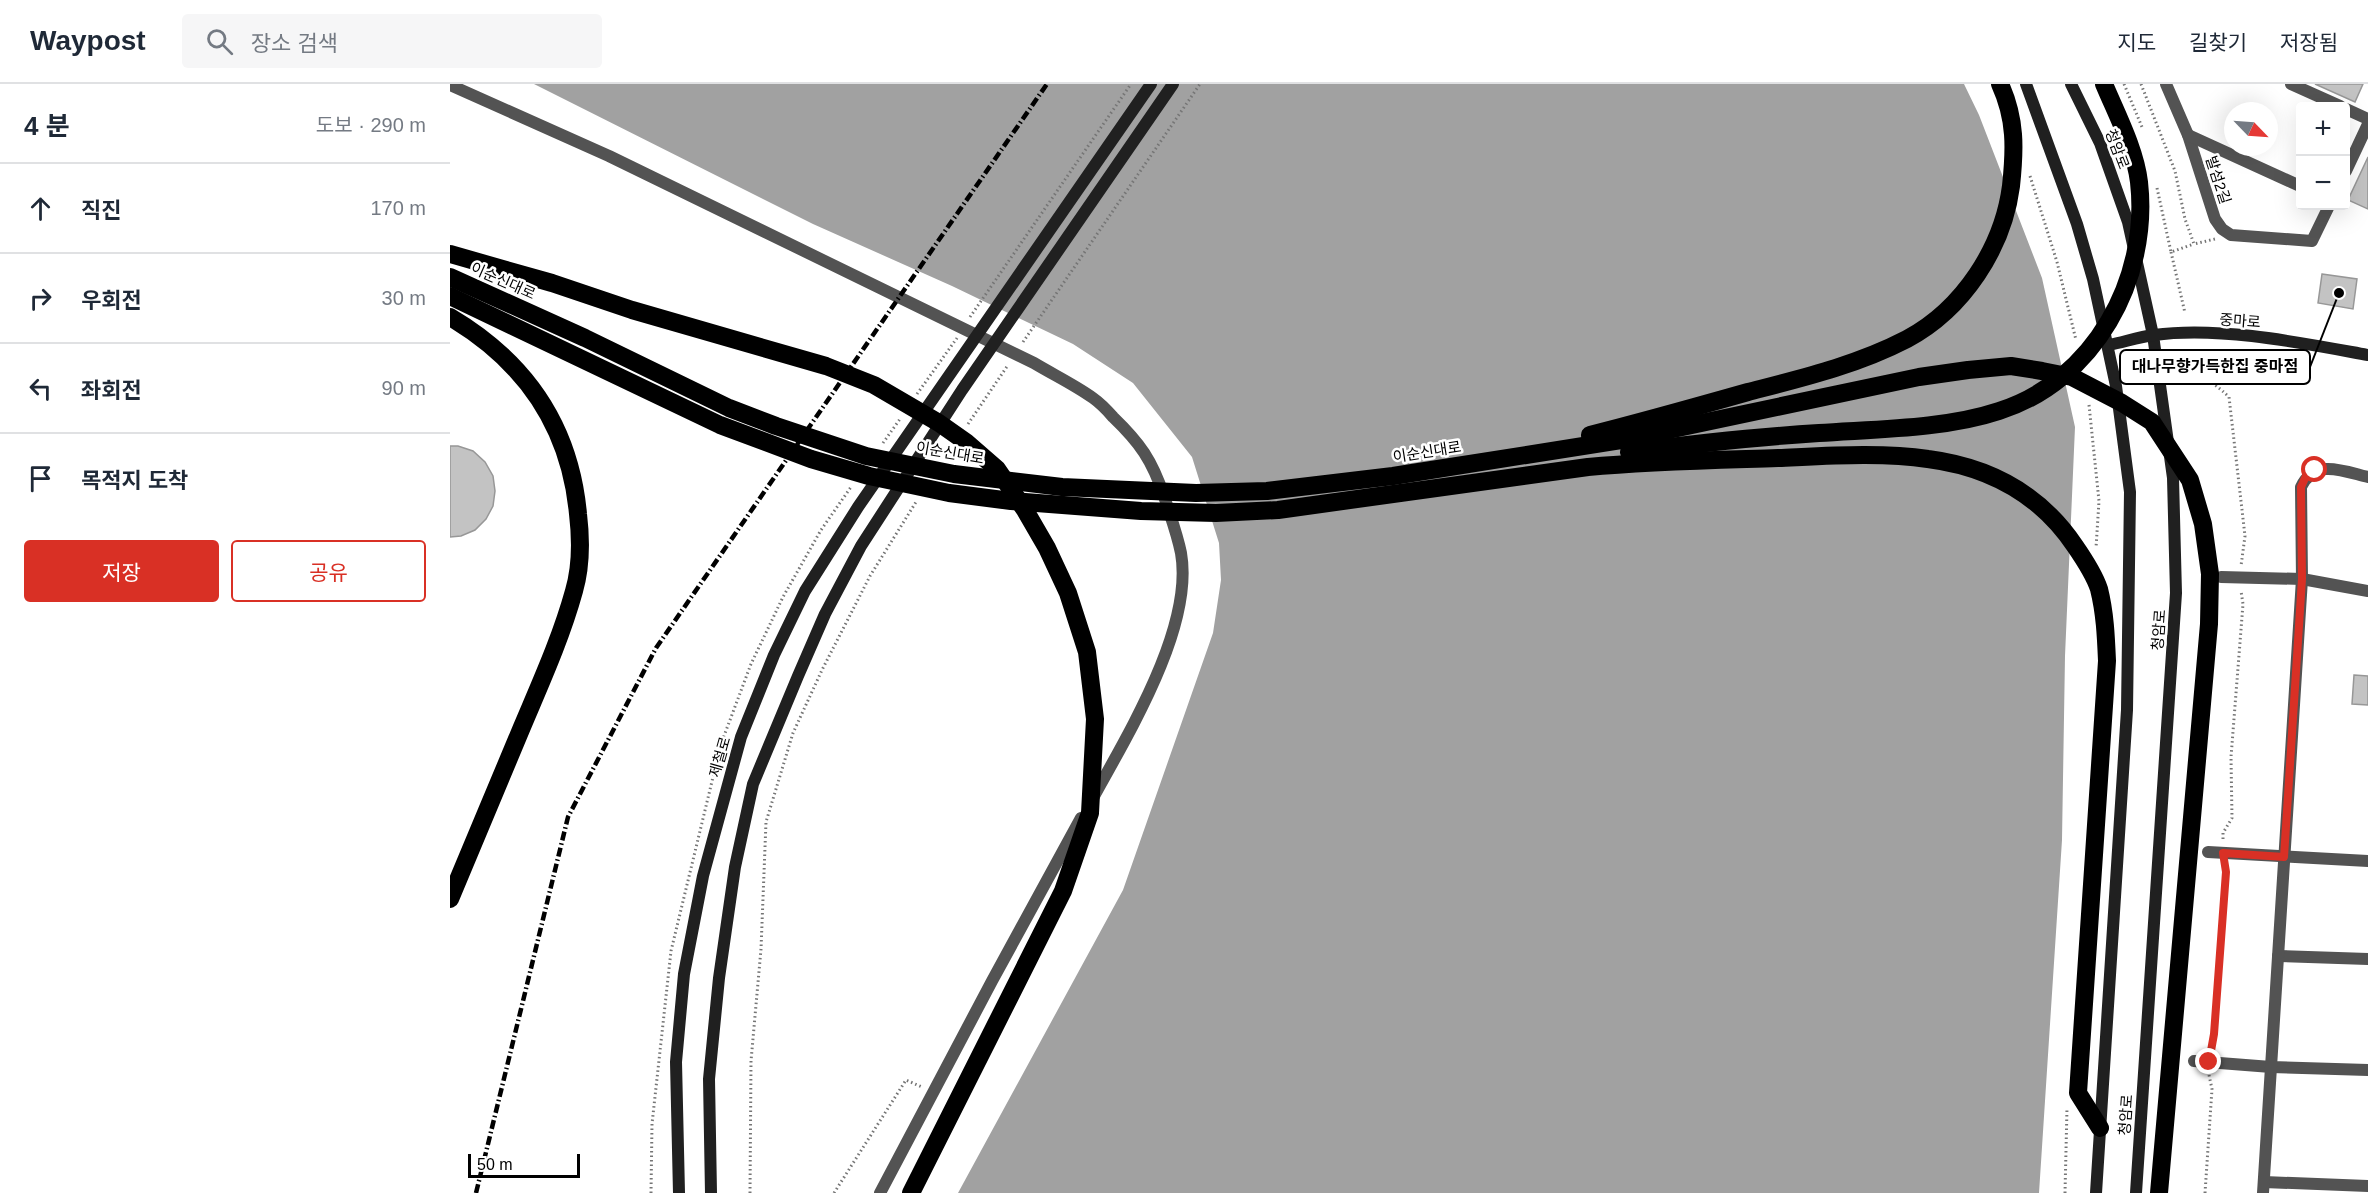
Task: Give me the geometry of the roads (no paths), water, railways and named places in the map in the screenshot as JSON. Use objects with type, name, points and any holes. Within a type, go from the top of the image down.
[{"type":"highway","points":[[1480,462],[1617,428],[1836,368],[1908,338],[1917,332],[1945,311],[1976,277],[1992,250],[2009,204],[2015,155],[2010,106],[2000,84]]},
{"type":"highway","points":[[1478,482],[1537,466],[1650,449],[1949,421],[1999,411],[2051,385],[2093,347],[2118,308],[2129,280],[2139,236],[2139,181],[2130,148],[2104,84]]},
{"type":"highway","points":[[450,254],[826,366],[874,385],[939,423],[966,442],[997,469],[1025,510],[1068,592],[1087,652],[1095,719],[1090,813],[1063,891],[911,1193]]},
{"type":"highway","name":"이순신대로","points":[[450,277],[651,393],[761,441],[869,476],[949,493],[1141,512],[1216,513],[1278,510],[1478,482]]},
{"type":"highway","name":"이순신대로","points":[[450,296],[537,326],[776,426],[866,456],[954,474],[1062,487],[1196,493],[1267,491],[1394,476],[1480,462]]},
{"type":"highway","points":[[450,317],[496,349],[516,369],[541,401],[562,439],[576,486],[580,538],[575,589],[555,648],[450,899]]},
{"type":"highway","points":[[1480,462],[1621,440],[1919,377],[2011,366],[2072,377],[2122,403],[2152,422],[2190,480],[2203,524],[2210,574],[2209,624],[2158,1193]]},
{"type":"highway","points":[[1478,482],[1637,462],[1806,457],[1928,459],[1974,469],[2019,488],[2043,506],[2062,526],[2086,561],[2098,587],[2106,625],[2107,661],[2078,1093],[2100,1128]]},
{"type":"main road","name":"제철로","points":[[679,1193],[676,1062],[684,974],[703,876],[741,737],[774,655],[806,591],[858,507],[1151,84]]},
{"type":"main road","points":[[711,1190],[709,1079],[719,978],[735,867],[753,784],[825,614],[851,565],[962,390],[1173,84]]},
{"type":"main road","name":"청암로","points":[[2025,84],[2077,224],[2093,279],[2109,345],[2130,492],[2127,710],[2096,1193]]},
{"type":"main road","name":"청암로","points":[[2071,84],[2100,143],[2128,222],[2153,335],[2173,478],[2176,593],[2136,1193]]},
{"type":"main road","name":"중마로","points":[[2109,345],[2153,335],[2189,332],[2281,339],[2368,356]]},
{"type":"street","name":"발섬2길","points":[[2166,84],[2188,135],[2215,219],[2222,229],[2231,235],[2312,241],[2327,210]]},
{"type":"street","points":[[2291,84],[2331,102]]},
{"type":"street","points":[[450,85],[609,156],[1034,363],[1095,399],[1136,439],[1156,473],[1181,554],[1181,583],[1177,615],[1168,645],[1138,716],[992,981],[880,1193]]},
{"type":"street","points":[[2350,111],[2368,119]]},
{"type":"street","points":[[2350,162],[2368,124]]},
{"type":"street","points":[[2188,135],[2296,184]]},
{"type":"street","points":[[2368,477],[2330,469],[2315,470],[2306,476],[2301,487],[2302,579],[2263,1187],[2368,1186]]},
{"type":"street","points":[[2221,577],[2302,579],[2368,591]]},
{"type":"street","points":[[2208,852],[2368,861]]},
{"type":"street","points":[[2278,956],[2368,959]]},
{"type":"street","points":[[2194,1061],[2271,1067],[2368,1070]]},
{"type":"railway","points":[[476,1193],[568,817],[656,648],[1047,84]]},
{"type":"place","name":"대나무향가득한집 중마점","points":[[2339,293]]}]
